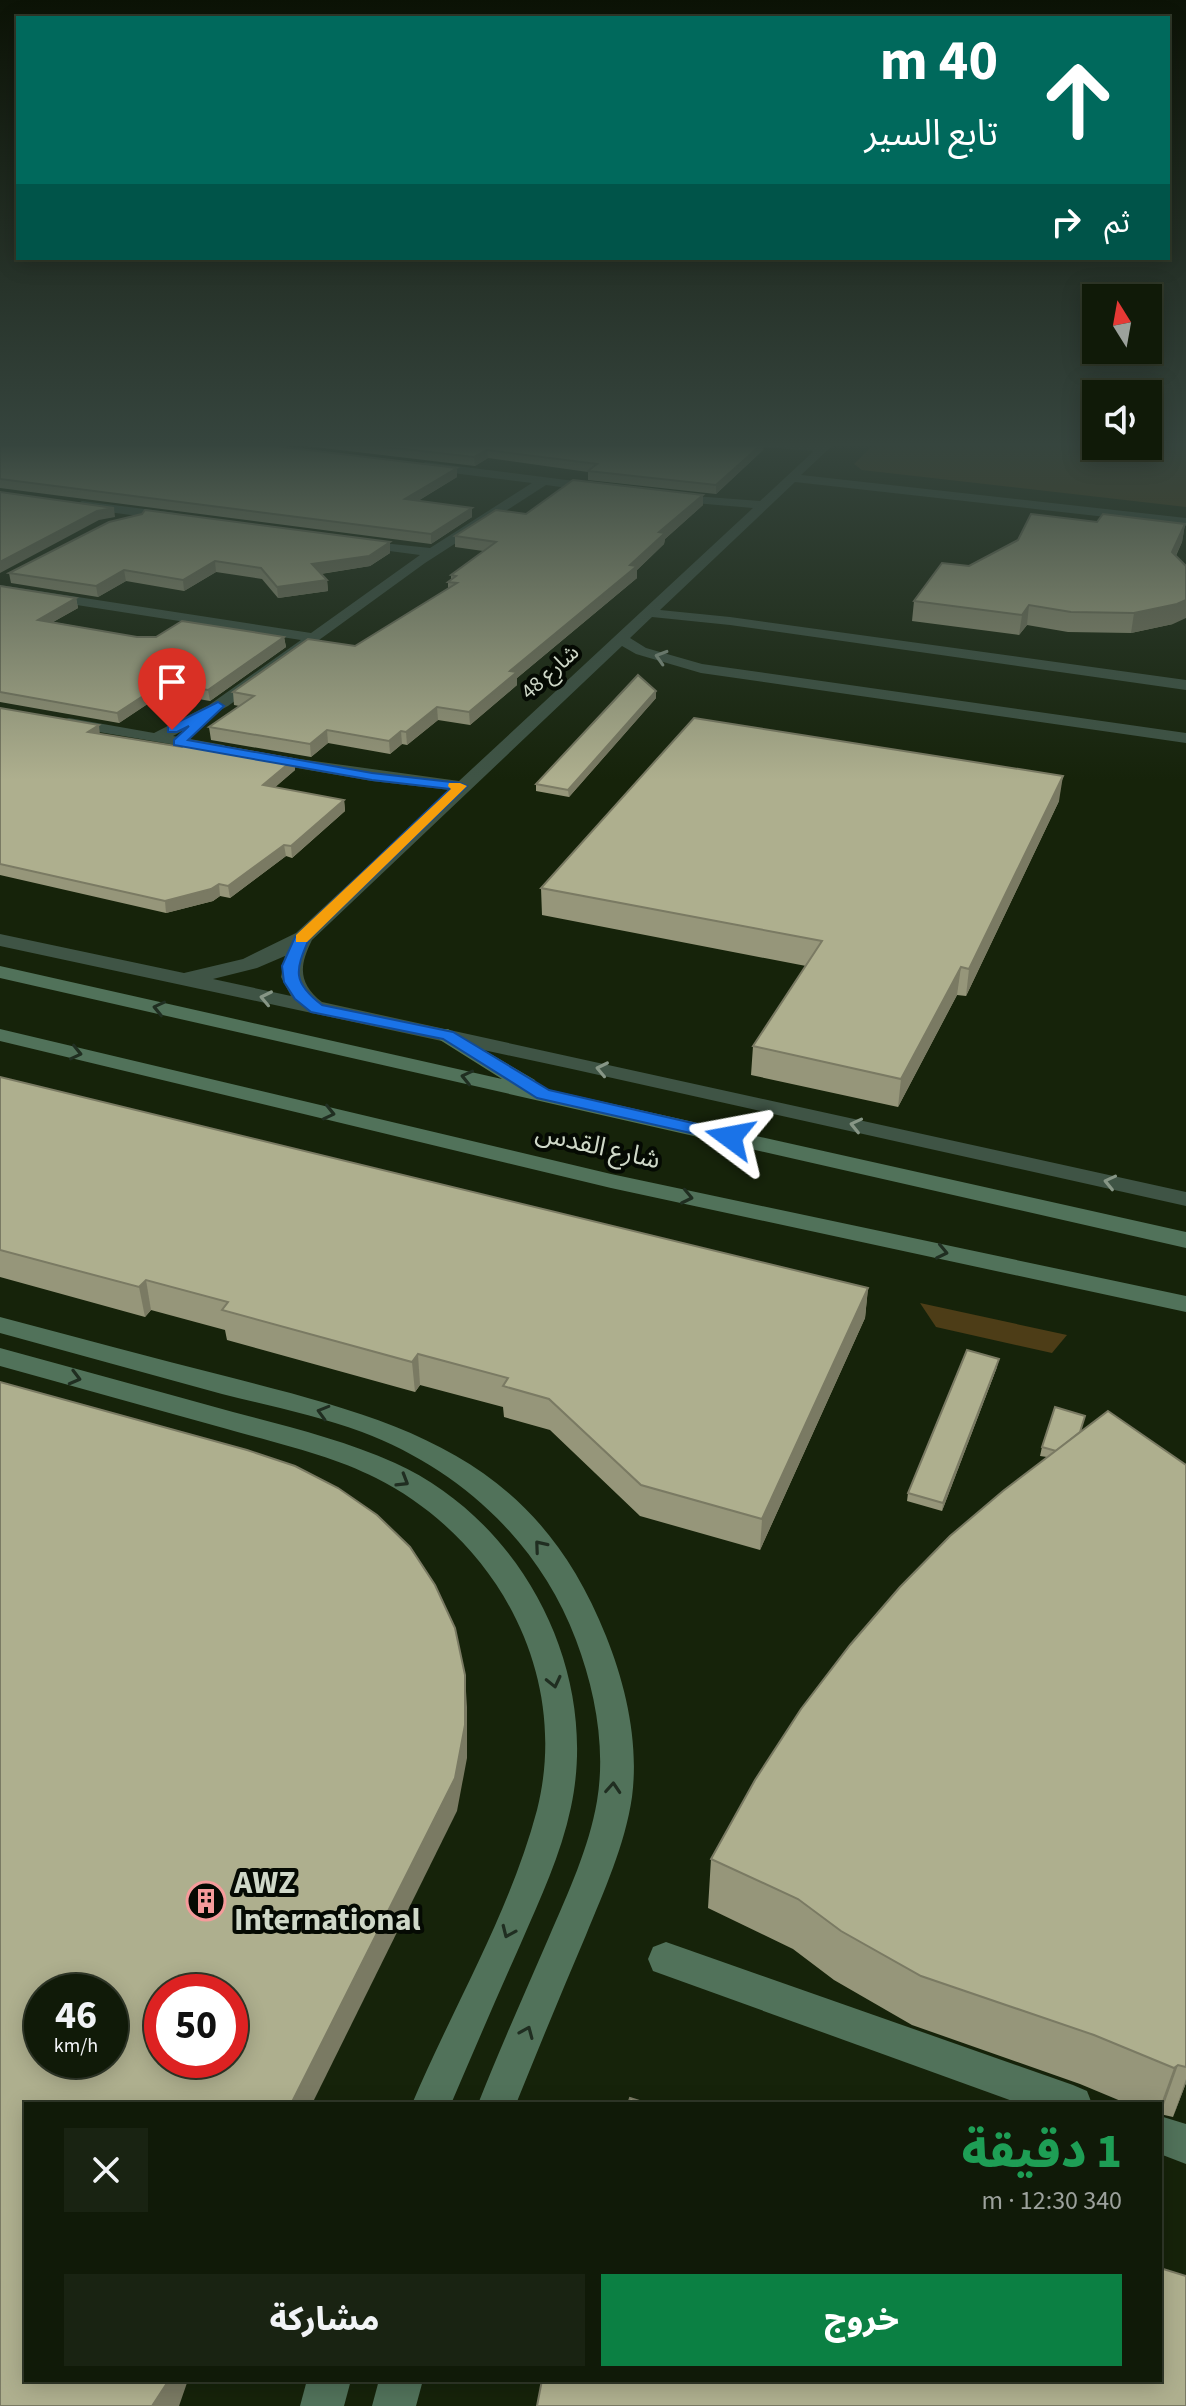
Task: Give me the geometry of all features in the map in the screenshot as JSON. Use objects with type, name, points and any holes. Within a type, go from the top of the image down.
[{"type":"main road","name":"شارع القدس","points":[[0,972],[1186,1240]]},
{"type":"main road","name":"شارع القدس","points":[[0,1035],[611,1181],[1186,1304]]},
{"type":"main road","points":[[448,1035],[543,1094]]},
{"type":"main road","points":[[0,1325],[308,1407],[413,1443],[467,1475],[514,1514],[554,1562],[586,1622],[607,1684],[616,1743],[612,1815],[587,1889],[498,2102]]},
{"type":"main road","points":[[0,1357],[302,1440],[385,1470],[433,1499],[475,1535],[511,1579],[538,1629],[556,1684],[563,1745],[554,1808],[534,1873],[432,2102]]},
{"type":"main road","points":[[666,1959],[1067,2102]]},
{"type":"main road","points":[[1162,2136],[1186,2144]]},
{"type":"main road","points":[[322,2406],[328,2382]]},
{"type":"main road","points":[[394,2406],[400,2382]]},
{"type":"street","points":[[179,742],[218,706],[427,555]]},
{"type":"street","name":"شارع 48","points":[[170,977],[235,970],[261,961],[303,937],[710,555]]},
{"type":"street","points":[[0,589],[313,638]]},
{"type":"street","points":[[653,610],[1186,685]]},
{"type":"street","points":[[622,640],[641,651],[701,668],[1186,738]]},
{"type":"street","points":[[157,738],[218,706]]},
{"type":"street","points":[[45,719],[456,791]]},
{"type":"street","name":"شارع 48","points":[[303,937],[289,966],[292,982],[300,996],[317,1009]]},
{"type":"street","points":[[0,940],[448,1035],[1186,1199]]},
{"type":"shaded area","points":[[920,1303],[1067,1335],[1052,1353],[936,1327]]},
{"type":"building","points":[[0,555],[13,555],[0,562]]},
{"type":"building","points":[[44,555],[370,555],[312,564],[327,580],[277,587],[261,568],[215,561],[183,580],[124,570],[96,586],[9,573]]},
{"type":"building","points":[[478,555],[641,555],[630,565],[637,566],[510,671],[517,672],[469,712],[437,707],[406,732],[401,731],[389,741],[327,730],[310,744],[209,727],[254,696],[233,692],[308,639],[355,646],[457,583],[448,582],[456,576],[451,575]]},
{"type":"building","points":[[989,555],[1175,555],[1186,566],[1186,600],[1134,613],[1071,612],[1029,605],[1022,615],[914,601],[942,563],[969,566]]},
{"type":"building","points":[[0,586],[76,598],[38,620],[137,637],[156,637],[182,621],[284,637],[208,690],[163,683],[117,713],[0,692]]},
{"type":"building","points":[[638,675],[656,691],[568,790],[536,784]]},
{"type":"building","points":[[0,708],[99,725],[88,732],[182,747],[191,741],[294,759],[263,785],[344,800],[291,846],[284,845],[228,886],[219,884],[165,901],[0,864]]},
{"type":"building","points":[[694,718],[1063,776],[969,969],[961,967],[901,1079],[753,1046],[822,941],[541,888]]},
{"type":"building","points":[[0,1077],[868,1288],[762,1519],[641,1485],[549,1399],[503,1386],[508,1378],[418,1354],[412,1362],[222,1310],[228,1302],[146,1280],[139,1287],[0,1250]]},
{"type":"building","points":[[967,1350],[999,1359],[943,1503],[908,1493]]},
{"type":"building","name":"AWZ International","points":[[0,1382],[247,1450],[295,1466],[338,1488],[377,1515],[410,1547],[435,1585],[455,1628],[465,1675],[465,1725],[455,1778],[292,2102],[24,2102],[24,2382],[168,2382],[152,2406],[0,2406]]},
{"type":"building","points":[[1055,1407],[1085,1416],[1080,1432],[1056,1451],[1042,1447]]},
{"type":"building","points":[[1108,1411],[1186,1465],[1186,2067],[1178,2065],[1174,2068],[1094,2035],[921,1976],[841,1931],[798,1899],[711,1859],[755,1780],[801,1709],[900,1587],[950,1536],[1003,1491]]},
{"type":"building","points":[[1162,2269],[1186,2276],[1186,2406],[537,2406],[542,2382],[1162,2382]]},
{"type":"slow traffic","points":[[302,939],[460,786],[454,786]]},
{"type":"place","name":"AWZ International","points":[[206,1901]]},
{"type":"route","points":[[172,730],[218,706],[179,742],[372,776],[460,786],[303,937],[289,966],[292,982],[300,996],[317,1009],[448,1035],[543,1094],[730,1137]]}]
